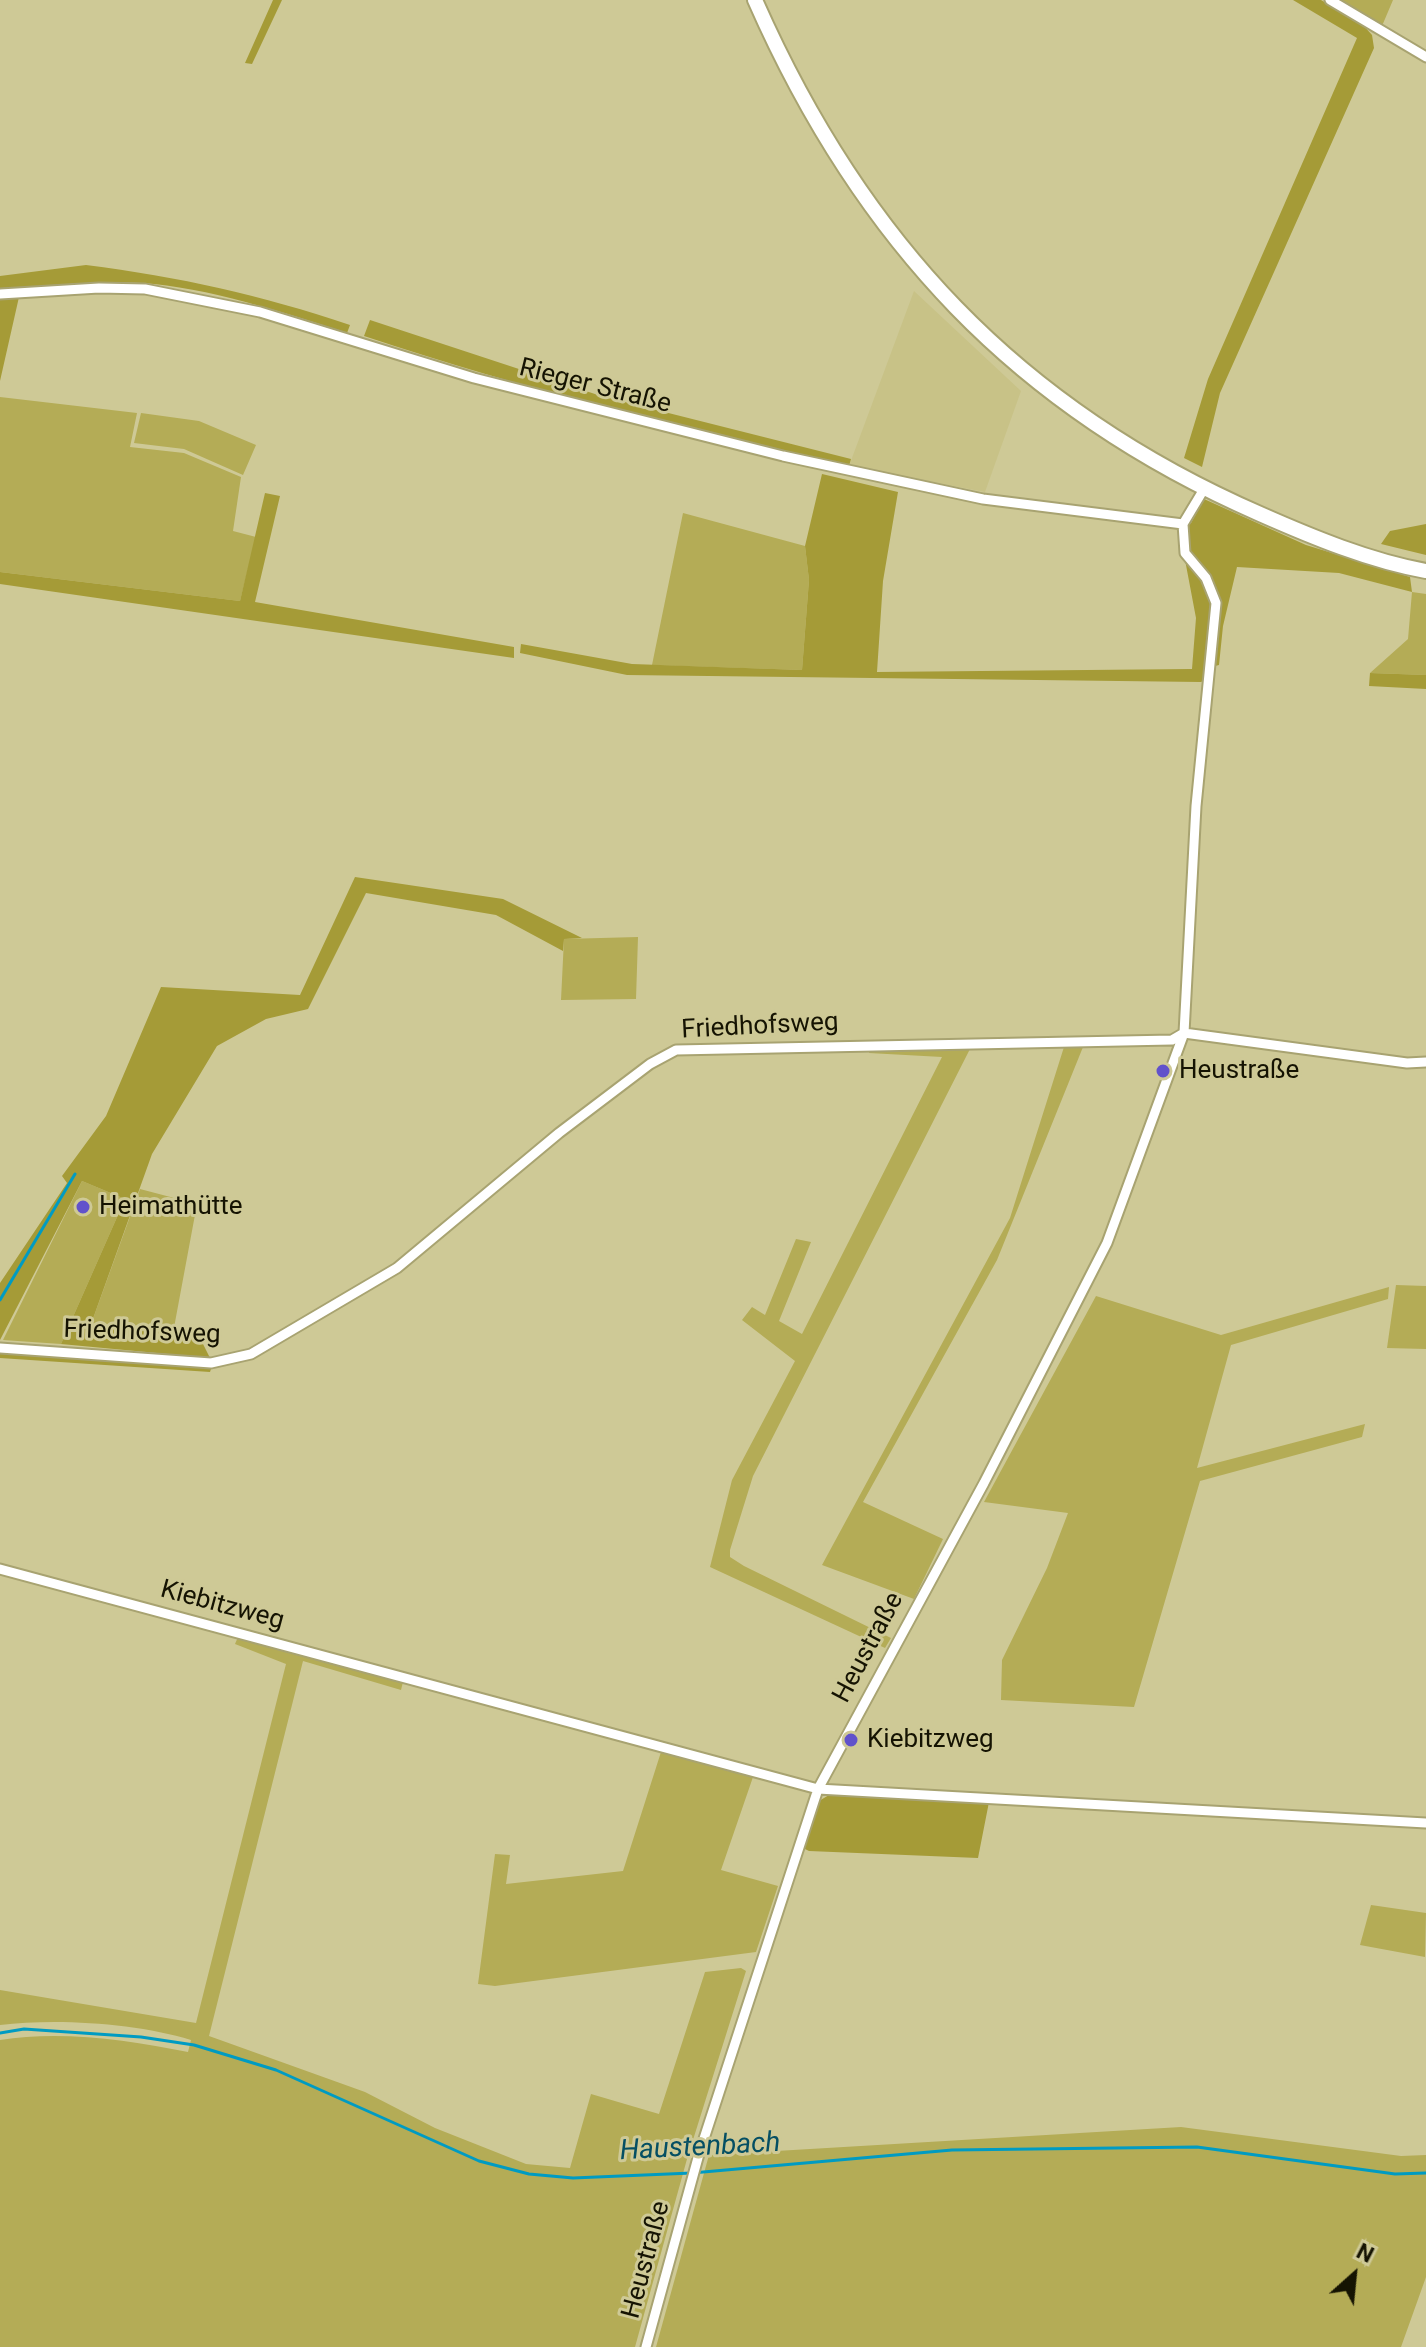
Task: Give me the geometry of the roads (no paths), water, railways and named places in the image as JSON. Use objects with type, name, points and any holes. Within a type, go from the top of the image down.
[{"type":"main road","points":[[755,0],[787,74],[866,203],[936,288],[1015,364],[1062,402],[1134,450],[1204,489],[1309,535],[1426,571]]},
{"type":"street","points":[[1330,0],[1426,57]]},
{"type":"street","name":"Rieger Straße","points":[[0,294],[99,288],[145,289],[260,312],[474,378],[783,456],[983,499],[1183,524]]},
{"type":"street","points":[[1183,524],[1204,489]]},
{"type":"street","name":"Heustraße","points":[[646,2347],[699,2154],[818,1789],[984,1483],[1107,1243],[1184,1033],[1196,806],[1216,603],[1206,578],[1185,553],[1183,524]]},
{"type":"street","name":"Friedhofsweg","points":[[0,1348],[211,1363],[251,1354],[397,1268],[559,1133],[650,1064],[676,1050],[1172,1040],[1184,1033],[1407,1063],[1426,1062]]},
{"type":"street","name":"Kiebitzweg","points":[[0,1569],[818,1789],[1426,1823]]},
{"type":"waterway","points":[[0,1300],[75,1174]]},
{"type":"waterway","name":"Haustenbach","points":[[0,2033],[24,2029],[141,2037],[194,2045],[276,2070],[479,2161],[529,2174],[573,2178],[692,2173],[952,2150],[1197,2147],[1395,2174],[1426,2173]]},
{"type":"place","name":"Heustraße","points":[[1163,1071]]},
{"type":"place","name":"Heimathütte","points":[[83,1207]]},
{"type":"place","name":"Kiebitzweg","points":[[851,1740]]}]
